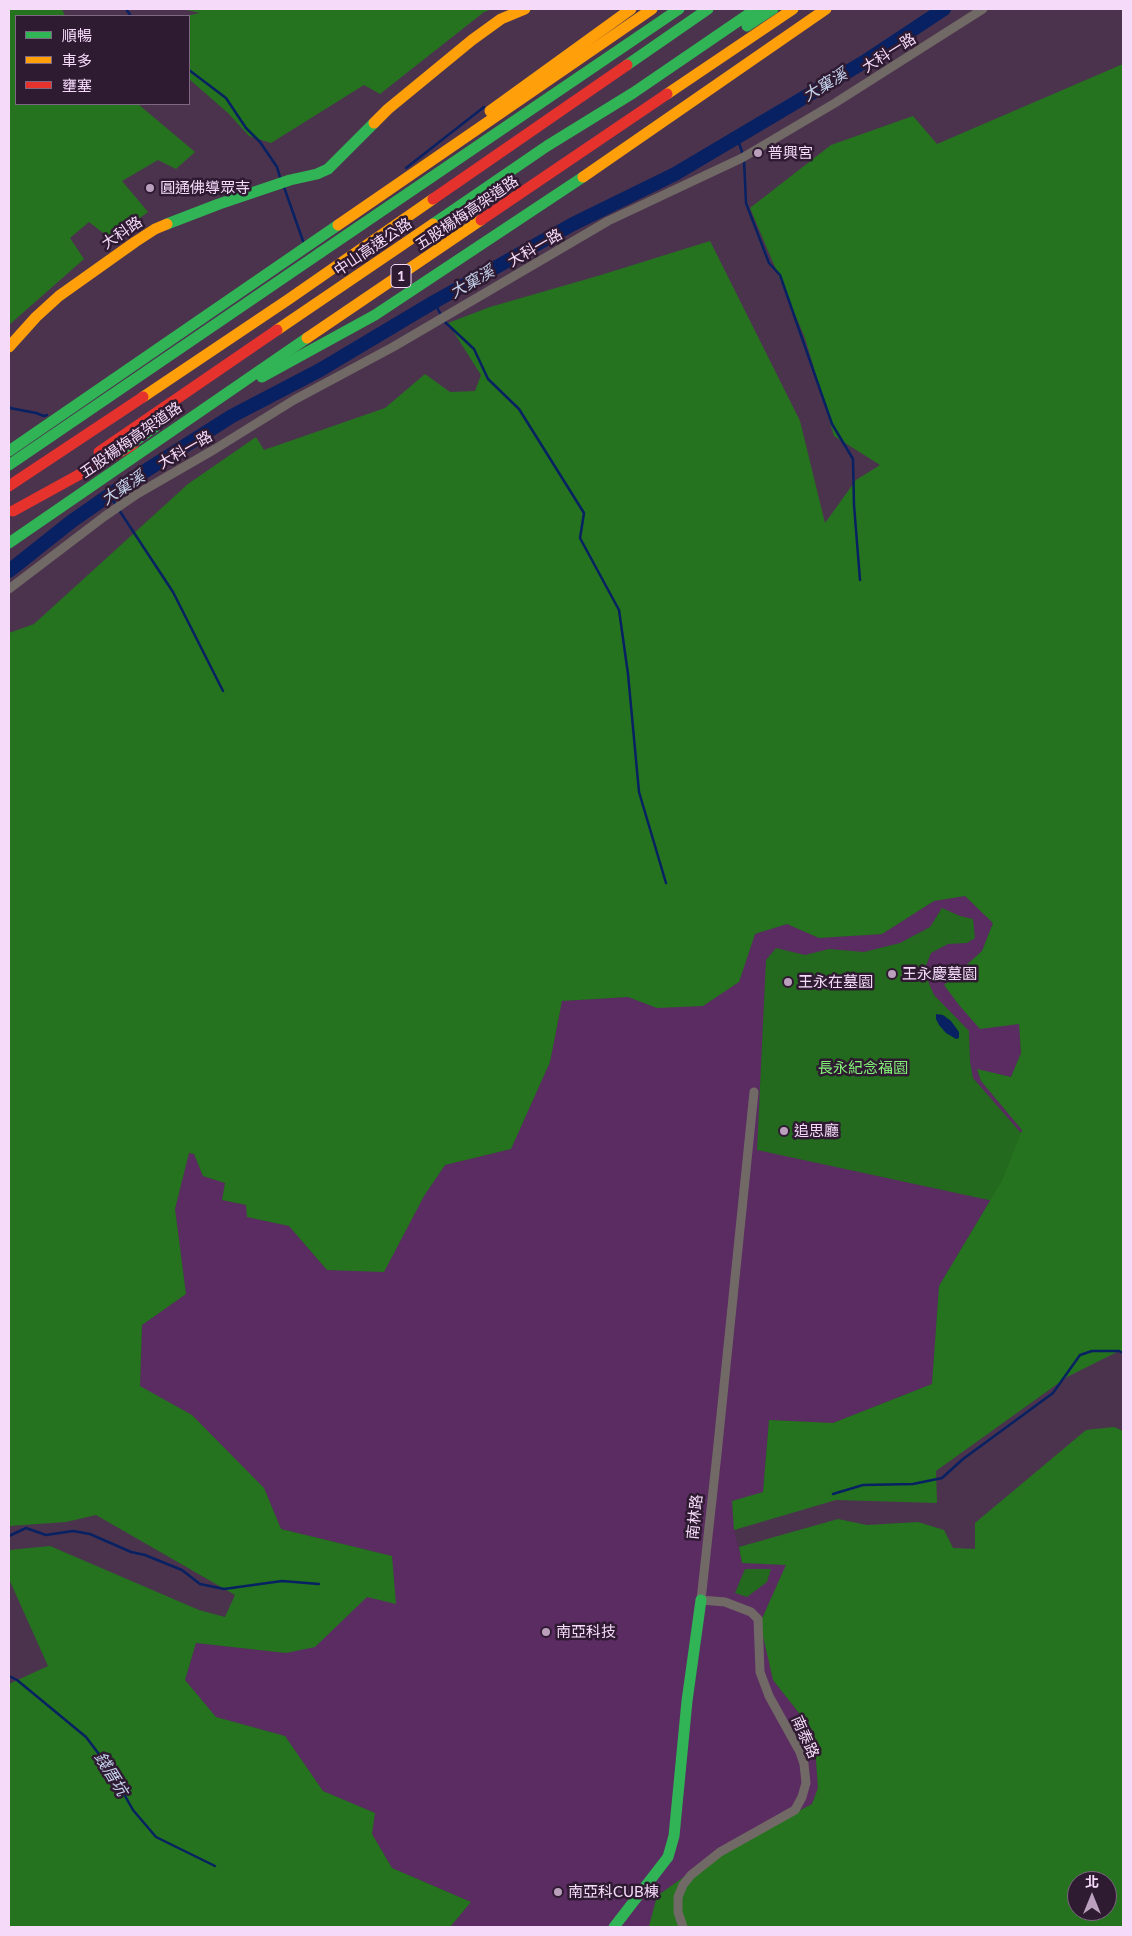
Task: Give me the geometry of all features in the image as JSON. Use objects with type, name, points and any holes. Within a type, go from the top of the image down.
[{"type":"main road","name":"大科路","points":[[9,347],[36,317],[59,296],[155,229],[219,204],[328,169],[388,109],[472,40],[501,19],[524,9]]},
{"type":"main road","points":[[51,458],[157,372],[233,303],[314,235],[631,9]]},
{"type":"main road","points":[[9,451],[652,9]]},
{"type":"main road","points":[[9,465],[679,9]]},
{"type":"main road","name":"中山高速公路","points":[[9,486],[297,294],[708,9]]},
{"type":"main road","name":"中山高速公路","points":[[11,512],[547,146],[633,93],[756,9]]},
{"type":"main road","points":[[9,535],[40,509],[102,464],[282,339],[547,158],[773,9]]},
{"type":"main road","name":"五股楊梅高架道路","points":[[9,543],[210,404],[793,9]]},
{"type":"main road","points":[[11,512],[375,315],[511,226],[826,9]]},
{"type":"main road","points":[[547,158],[633,93]]},
{"type":"main road","name":"南林路","points":[[614,1927],[668,1857],[674,1836],[687,1701],[701,1600]]},
{"type":"street","name":"大科一路","points":[[9,589],[137,494],[294,400],[393,347],[608,221],[742,158],[835,103],[983,9]]},
{"type":"street","name":"南林路","points":[[701,1600],[754,1092]]},
{"type":"street","name":"南泰路","points":[[683,1927],[678,1912],[678,1897],[691,1875],[720,1852],[794,1810],[802,1797],[806,1783],[804,1764],[800,1752],[769,1696],[760,1672],[758,1620],[751,1612],[725,1602],[701,1600]]},
{"type":"shaded area","points":[[965,896],[993,922],[982,951],[944,985],[1019,1023],[1021,1053],[1011,1077],[977,1070],[981,1081],[1022,1130],[1003,1179],[939,1286],[932,1384],[833,1423],[769,1420],[763,1493],[732,1501],[734,1530],[742,1562],[787,1565],[773,1680],[814,1732],[818,1788],[812,1804],[709,1859],[649,1926],[651,1927],[450,1927],[471,1902],[392,1868],[372,1834],[375,1813],[323,1791],[285,1736],[216,1717],[185,1680],[196,1643],[286,1653],[392,1556],[281,1529],[264,1488],[140,1386],[142,1325],[186,1294],[175,1209],[188,1153],[194,1154],[203,1176],[225,1183],[222,1200],[246,1205],[248,1217],[289,1226],[327,1270],[424,1196],[445,1165],[511,1149],[550,1062],[562,1001],[628,997],[657,1008],[739,982],[755,934],[787,924],[819,938],[882,934],[934,901]]},
{"type":"green space","points":[[9,9],[62,9],[65,15],[15,15],[15,105],[139,105],[195,152],[176,169],[158,160],[122,181],[148,212],[111,239],[89,222],[70,238],[84,259],[9,325]]},
{"type":"green space","points":[[183,9],[493,9],[484,12],[380,94],[364,85],[271,143],[249,136],[228,113],[190,80],[190,15],[200,13]]},
{"type":"green space","points":[[1123,64],[1123,1353],[1119,1351],[1067,1377],[936,1471],[937,1503],[836,1500],[734,1530],[732,1501],[763,1492],[769,1420],[833,1423],[932,1384],[939,1286],[1003,1179],[1022,1130],[981,1081],[977,1069],[1011,1077],[1021,1053],[1019,1024],[980,1029],[944,985],[982,951],[993,923],[965,896],[934,901],[882,934],[819,938],[787,924],[755,934],[739,982],[703,1006],[657,1008],[628,997],[562,1001],[550,1062],[511,1149],[445,1165],[424,1196],[384,1272],[327,1270],[289,1226],[247,1217],[246,1205],[222,1200],[225,1183],[203,1176],[194,1154],[189,1153],[175,1209],[186,1294],[142,1325],[140,1386],[192,1415],[264,1488],[281,1529],[392,1556],[396,1604],[367,1597],[315,1647],[286,1653],[196,1643],[185,1680],[216,1717],[285,1736],[323,1791],[375,1813],[372,1834],[392,1868],[471,1902],[450,1927],[9,1927],[9,1684],[48,1666],[9,1579],[9,1550],[50,1546],[199,1610],[225,1617],[235,1595],[96,1515],[66,1522],[9,1526],[9,633],[34,624],[188,484],[256,437],[264,450],[385,408],[425,374],[450,392],[475,391],[481,375],[448,323],[490,307],[710,241],[800,421],[825,523],[856,480],[880,465],[834,436],[805,338],[750,208],[831,145],[913,116],[937,144]]},
{"type":"green space","name":"長永紀念福園","points":[[942,908],[960,916],[973,919],[975,938],[967,943],[948,944],[931,953],[924,971],[934,995],[969,1031],[970,1061],[973,1078],[1027,1140],[998,1202],[757,1150],[766,960],[776,948],[805,955],[829,949],[864,952],[900,943],[930,927]]},
{"type":"green space","points":[[1114,1427],[1123,1431],[1123,1927],[649,1926],[657,1896],[709,1859],[812,1804],[818,1788],[814,1732],[773,1680],[760,1623],[786,1565],[742,1563],[739,1547],[838,1519],[867,1525],[918,1522],[944,1530],[953,1548],[975,1549],[975,1523],[1086,1430]]},
{"type":"green space","points":[[745,1569],[771,1569],[767,1582],[747,1597],[735,1593]]},
{"type":"water","points":[[936,1014],[943,1015],[951,1021],[959,1032],[959,1038],[956,1039],[946,1033],[939,1025]]},
{"type":"waterway","points":[[126,9],[130,15]]},
{"type":"waterway","name":"大窠溪","points":[[9,571],[72,521],[131,480],[232,416],[320,370],[434,302],[573,224],[675,174],[864,62],[944,9]]},
{"type":"waterway","points":[[190,71],[226,98],[246,128],[260,142],[277,167],[280,177]]},
{"type":"waterway","points":[[406,168],[484,107]]},
{"type":"waterway","points":[[737,137],[743,155]]},
{"type":"waterway","points":[[744,160],[746,203],[769,263],[780,275],[832,424],[853,459],[854,505],[860,580]]},
{"type":"waterway","points":[[284,187],[303,241]]},
{"type":"waterway","points":[[434,302],[445,322],[474,349],[488,379],[519,409],[584,513],[580,538],[619,610],[628,674],[639,792],[666,883]]},
{"type":"waterway","points":[[9,406],[10,408],[44,416],[47,415]]},
{"type":"waterway","points":[[109,495],[116,505]]},
{"type":"waterway","points":[[119,510],[173,592],[223,691]]},
{"type":"waterway","points":[[833,1494],[863,1485],[913,1484],[942,1478],[963,1459],[1053,1393],[1080,1355],[1092,1351],[1119,1351],[1123,1353]]},
{"type":"waterway","points":[[9,1536],[26,1528],[46,1535],[73,1531],[90,1534],[131,1552],[145,1555],[182,1570],[200,1584],[224,1589],[282,1581],[319,1584]]},
{"type":"waterway","name":"錢厝坑","points":[[9,1676],[17,1680],[86,1737],[108,1766],[133,1810],[156,1837],[215,1866]]},
{"type":"traffic: fast","points":[[320,253],[679,9]]},
{"type":"traffic: fast","points":[[627,65],[708,9]]},
{"type":"traffic: fast","points":[[433,224],[547,146],[633,93],[756,9]]},
{"type":"traffic: fast","points":[[747,26],[773,9]]},
{"type":"traffic: fast","points":[[167,224],[219,204],[328,169],[374,123]]},
{"type":"traffic: fast","points":[[262,377],[375,315],[583,177]]},
{"type":"traffic: fast","points":[[9,451],[338,225]]},
{"type":"traffic: fast","points":[[9,465],[320,253]]},
{"type":"traffic: fast","points":[[9,543],[307,338]]},
{"type":"traffic: fast","points":[[119,452],[155,427]]},
{"type":"traffic: fast","points":[[614,1927],[668,1857],[674,1836],[687,1701],[701,1600]]},
{"type":"traffic: slow","points":[[374,123],[388,109],[472,40],[501,19],[525,9]]},
{"type":"traffic: slow","points":[[490,111],[631,9]]},
{"type":"traffic: slow","points":[[338,225],[652,9]]},
{"type":"traffic: slow","points":[[667,94],[793,9]]},
{"type":"traffic: slow","points":[[583,177],[826,9]]},
{"type":"traffic: slow","points":[[143,397],[433,199]]},
{"type":"traffic: slow","points":[[307,338],[481,220]]},
{"type":"traffic: slow","points":[[9,347],[36,317],[59,296],[135,242],[155,229],[167,224]]},
{"type":"traffic: slow","points":[[277,330],[433,224]]},
{"type":"traffic: jam","points":[[433,199],[627,65]]},
{"type":"traffic: jam","points":[[481,220],[667,94]]},
{"type":"traffic: jam","points":[[99,452],[277,330]]},
{"type":"traffic: jam","points":[[9,486],[143,397]]},
{"type":"traffic: jam","points":[[13,511],[133,445]]},
{"type":"place","name":"普興宮","points":[[758,153]]},
{"type":"place","name":"圓通佛導眾寺","points":[[150,188]]},
{"type":"place","name":"王永慶墓園","points":[[892,974]]},
{"type":"place","name":"王永在墓園","points":[[788,982]]},
{"type":"place","name":"追思廳","points":[[784,1131]]},
{"type":"place","name":"南亞科技","points":[[546,1632]]},
{"type":"place","name":"南亞科CUB棟","points":[[558,1892]]}]
